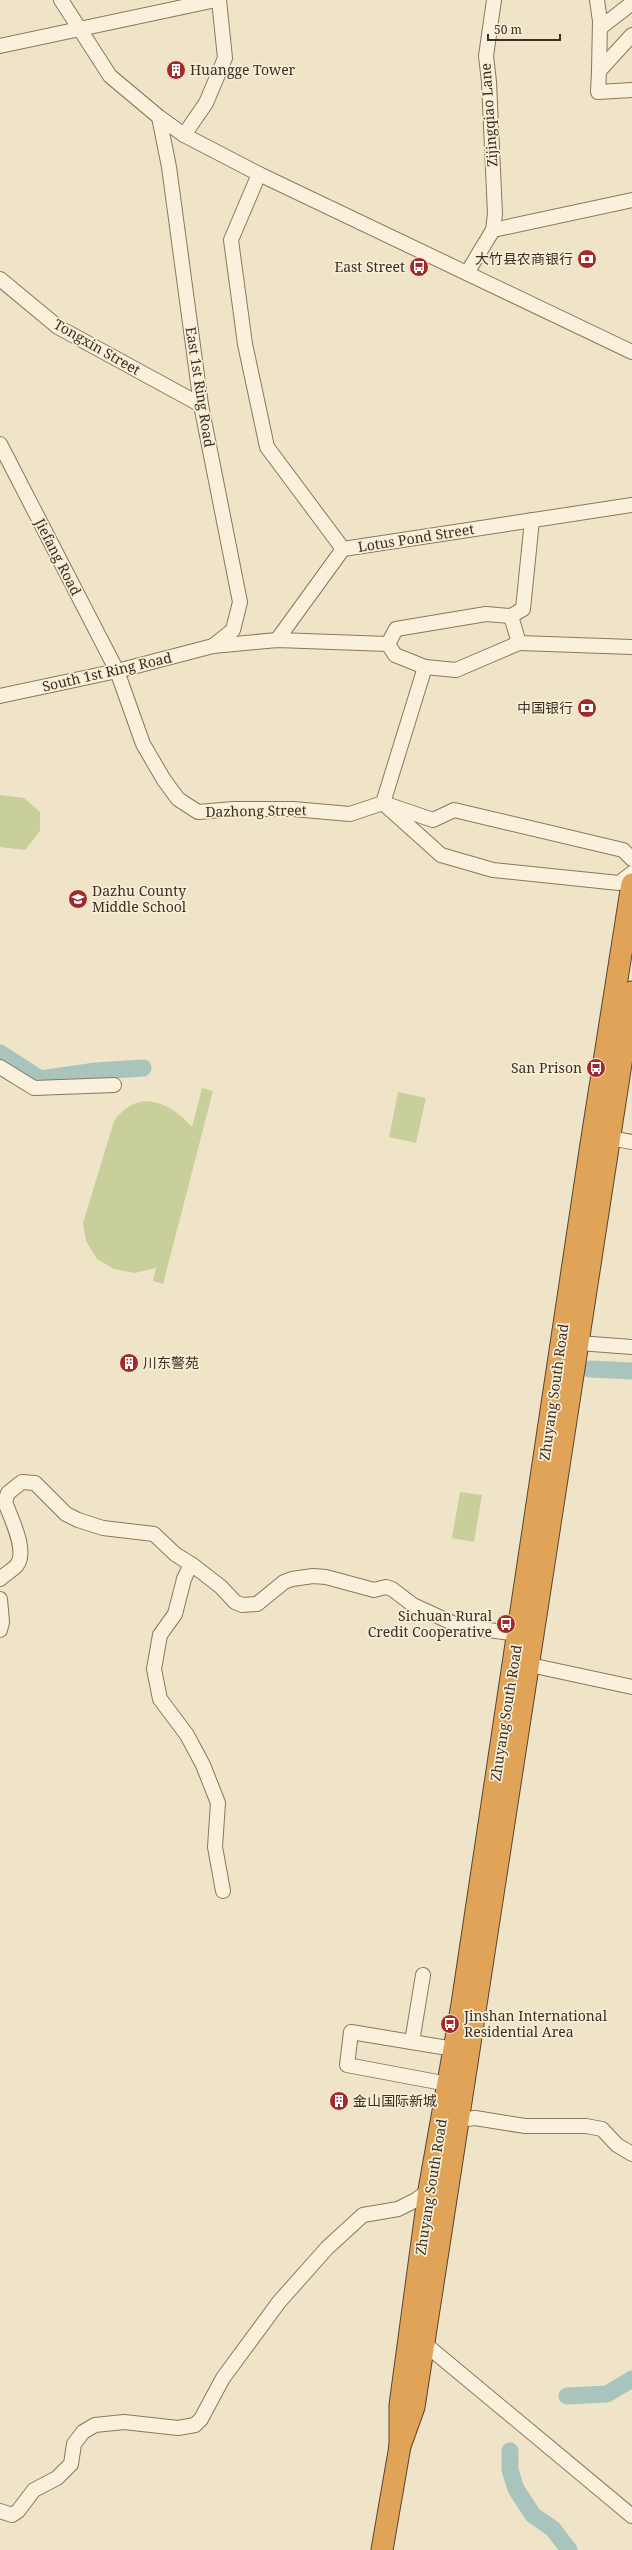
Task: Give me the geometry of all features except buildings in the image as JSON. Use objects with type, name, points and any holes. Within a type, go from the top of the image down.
[{"type":"highway","name":"Zhuyang South Road","points":[[416,2337],[451,2118],[530,1665],[526,1635],[632,884]]},
{"type":"highway","name":"Zhuyang South Road","points":[[382,2550],[400,2446],[414,2407],[416,2337],[429,2190],[451,2118],[448,2084],[526,1635],[579,1343],[632,992]]},
{"type":"street","points":[[61,0],[78,29],[110,76],[159,117],[184,135],[259,174],[632,352]]},
{"type":"street","points":[[0,46],[216,0]]},
{"type":"street","points":[[184,135],[206,103],[226,58],[219,0]]},
{"type":"street","name":"Zijingqiao Lane","points":[[467,273],[493,230],[495,214],[493,156],[486,56],[494,0]]},
{"type":"street","points":[[596,0],[600,28],[598,92],[632,90]]},
{"type":"street","points":[[600,28],[632,3]]},
{"type":"street","points":[[599,71],[632,35]]},
{"type":"street","name":"East 1st Ring Road","points":[[159,117],[169,167],[201,405],[240,602],[233,630],[213,646]]},
{"type":"street","name":"Lotus Pond Street","points":[[259,174],[231,240],[245,344],[267,447],[343,549],[632,505]]},
{"type":"street","points":[[493,230],[632,200]]},
{"type":"street","name":"Tongxin Street","points":[[0,279],[58,326],[201,405]]},
{"type":"street","name":"Jiefang Road","points":[[0,444],[117,671]]},
{"type":"street","points":[[388,644],[396,629],[486,614],[511,616],[523,609],[532,520]]},
{"type":"street","points":[[277,640],[343,549]]},
{"type":"street","points":[[511,616],[519,643]]},
{"type":"street","points":[[213,646],[277,640],[388,644]]},
{"type":"street","points":[[388,644],[395,655],[425,667],[456,670],[519,643],[632,647]]},
{"type":"street","name":"South 1st Ring Road","points":[[0,696],[117,671],[213,646]]},
{"type":"street","points":[[383,803],[425,667]]},
{"type":"street","name":"Dazhong Street","points":[[117,671],[143,744],[164,780],[178,799],[198,812],[234,809],[293,809],[350,814],[383,803]]},
{"type":"street","points":[[383,803],[433,820],[454,810],[623,850],[632,859]]},
{"type":"street","points":[[383,803],[441,855],[492,870],[619,883],[632,873]]},
{"type":"street","points":[[0,1068],[34,1088],[114,1085]]},
{"type":"street","points":[[610,1138],[632,1142]]},
{"type":"street","points":[[579,1343],[632,1347]]},
{"type":"street","points":[[0,1579],[17,1565],[20,1556],[18,1533],[5,1502],[8,1493],[22,1482],[27,1482],[35,1483],[66,1514],[78,1520],[110,1529],[154,1534],[175,1554],[191,1564],[221,1588],[235,1602],[242,1606],[257,1604],[284,1582],[292,1579],[313,1576],[326,1577],[374,1590],[386,1587],[392,1589],[413,1605],[459,1626],[526,1635]]},
{"type":"street","points":[[191,1564],[184,1578],[175,1614],[160,1635],[154,1669],[160,1699],[187,1735],[204,1765],[218,1803],[215,1847],[224,1891]]},
{"type":"street","points":[[0,1599],[2,1622],[0,1630]]},
{"type":"street","points":[[530,1665],[632,1687]]},
{"type":"street","points":[[412,2042],[423,1976]]},
{"type":"street","points":[[448,2084],[347,2065],[351,2032],[454,2049]]},
{"type":"street","points":[[451,2118],[476,2118],[525,2126],[586,2126],[602,2129],[617,2145],[632,2154]]},
{"type":"street","points":[[0,2511],[12,2515],[18,2511],[34,2490],[57,2478],[70,2464],[74,2444],[78,2438],[83,2432],[95,2425],[124,2422],[178,2428],[195,2425],[201,2419],[223,2378],[279,2302],[328,2248],[363,2215],[398,2209],[416,2200],[429,2190]]},
{"type":"street","points":[[416,2337],[632,2516]]},
{"type":"green space","points":[[0,795],[24,798],[40,812],[40,831],[25,850],[0,847]]},
{"type":"green space","points":[[202,1088],[213,1091],[163,1284],[153,1281],[156,1268],[135,1273],[114,1269],[97,1259],[86,1241],[83,1223],[114,1121],[123,1111],[133,1104],[153,1102],[164,1105],[173,1110],[192,1127]]},
{"type":"green space","points":[[398,1092],[426,1098],[416,1143],[389,1137]]},
{"type":"green space","points":[[460,1492],[482,1495],[474,1542],[452,1538]]},
{"type":"waterway","points":[[0,1053],[40,1079],[96,1071],[143,1068]]},
{"type":"waterway","points":[[590,1369],[632,1371]]},
{"type":"waterway","points":[[567,2396],[607,2394],[632,2379]]},
{"type":"waterway","points":[[510,2451],[510,2470],[516,2489],[533,2515],[553,2529],[569,2550]]},
{"type":"place","name":"Huangge Tower","points":[[176,70]]},
{"type":"place","name":"大竹县农商银行","points":[[587,259]]},
{"type":"place","name":"East Street","points":[[419,267]]},
{"type":"place","name":"中国银行","points":[[587,708]]},
{"type":"place","name":"Dazhu County Middle School","points":[[78,899]]},
{"type":"place","name":"San Prison","points":[[596,1068]]},
{"type":"place","name":"川东警苑","points":[[129,1363]]},
{"type":"place","name":"Sichuan Rural Credit Cooperative","points":[[506,1624]]},
{"type":"place","name":"Jinshan International Residential Area","points":[[450,2024]]},
{"type":"place","name":"金山国际新城","points":[[339,2101]]}]
